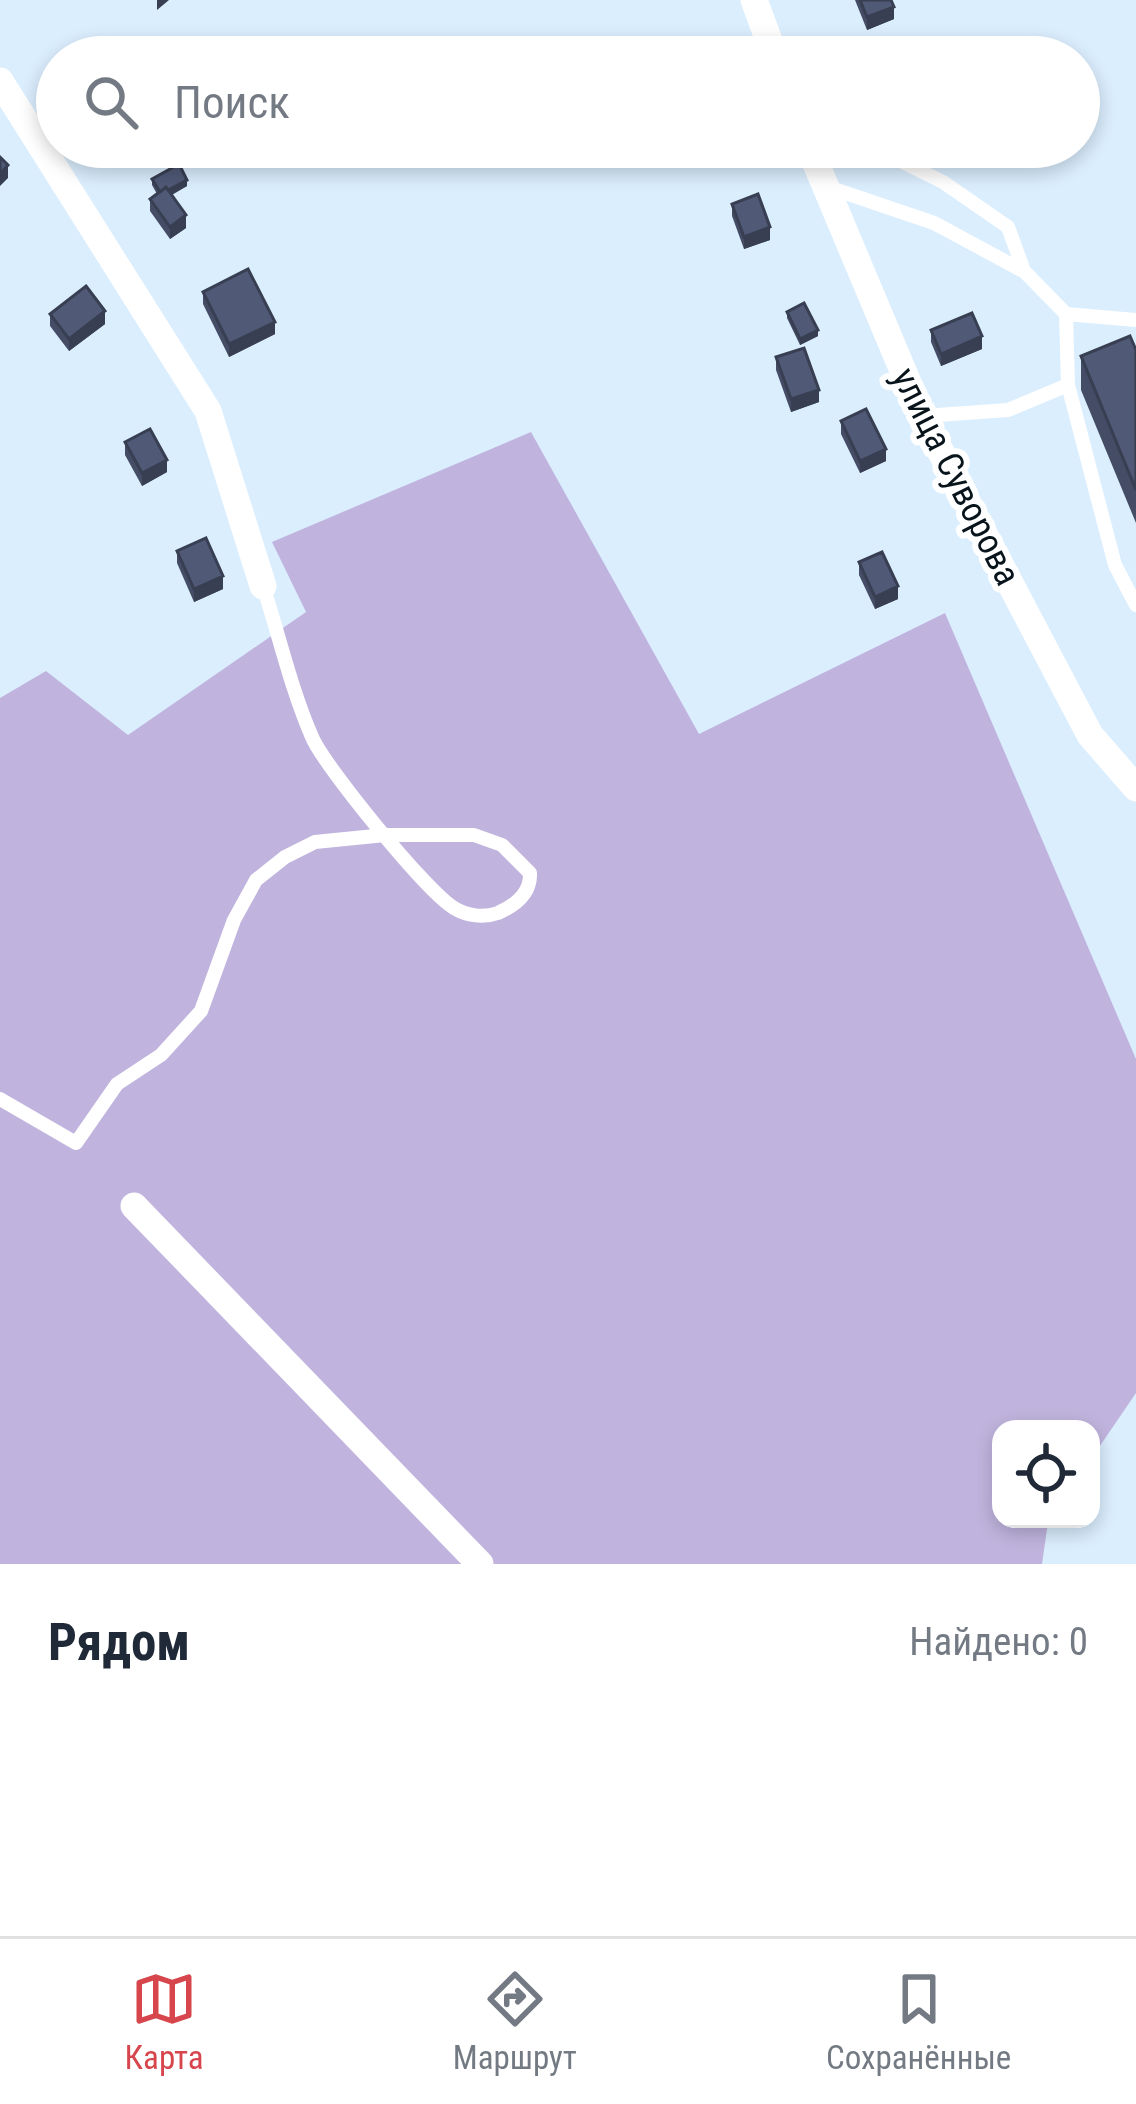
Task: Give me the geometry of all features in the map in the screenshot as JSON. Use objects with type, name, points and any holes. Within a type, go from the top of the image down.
[{"type":"street","points":[[754,0],[767,36]]},
{"type":"street","points":[[0,81],[36,138]]},
{"type":"street","points":[[55,168],[208,411],[263,586]]},
{"type":"street","name":"улица Суворова","points":[[818,168],[922,416],[1090,735],[1136,788]]},
{"type":"street","points":[[134,1206],[480,1564]]},
{"type":"lane","points":[[915,168],[1007,226],[1024,272]]},
{"type":"lane","points":[[826,187],[934,223],[1024,272],[1066,314],[1136,320]]},
{"type":"lane","points":[[1066,314],[1068,385],[1115,565],[1136,605]]},
{"type":"lane","points":[[922,416],[1008,410],[1068,385]]},
{"type":"lane","points":[[0,1099],[76,1143],[118,1084],[160,1055],[202,1011],[234,920],[256,880],[285,856],[315,842],[385,835],[474,835],[502,845],[530,873],[523,898],[486,917],[456,910],[385,835],[313,740],[263,586]]},
{"type":"shaded area","points":[[531,432],[699,734],[945,613],[1136,1059],[1136,1393],[1100,1446],[1100,1420],[992,1420],[992,1528],[1048,1528],[1042,1564],[0,1564],[0,698],[46,671],[128,735],[306,612],[272,542]]},
{"type":"building","points":[[860,0],[891,0],[894,7],[867,17]]},
{"type":"building","points":[[181,168],[187,180],[160,192],[152,179]]},
{"type":"building","points":[[166,187],[186,215],[170,227],[150,199]]},
{"type":"building","points":[[758,194],[770,227],[744,237],[732,204]]},
{"type":"building","points":[[248,269],[275,322],[229,344],[203,292]]},
{"type":"building","points":[[86,286],[105,311],[69,339],[50,314]]},
{"type":"building","points":[[804,303],[818,330],[800,339],[787,312]]},
{"type":"building","points":[[972,313],[982,336],[941,354],[931,330]]},
{"type":"building","points":[[1130,336],[1136,350],[1136,490],[1081,356]]},
{"type":"building","points":[[804,348],[819,390],[791,399],[776,357]]},
{"type":"building","points":[[866,409],[886,449],[860,461],[841,421]]},
{"type":"building","points":[[150,429],[167,460],[142,473],[125,442]]},
{"type":"building","points":[[206,538],[223,576],[194,589],[177,551]]},
{"type":"building","points":[[882,552],[898,586],[875,597],[859,562]]}]
